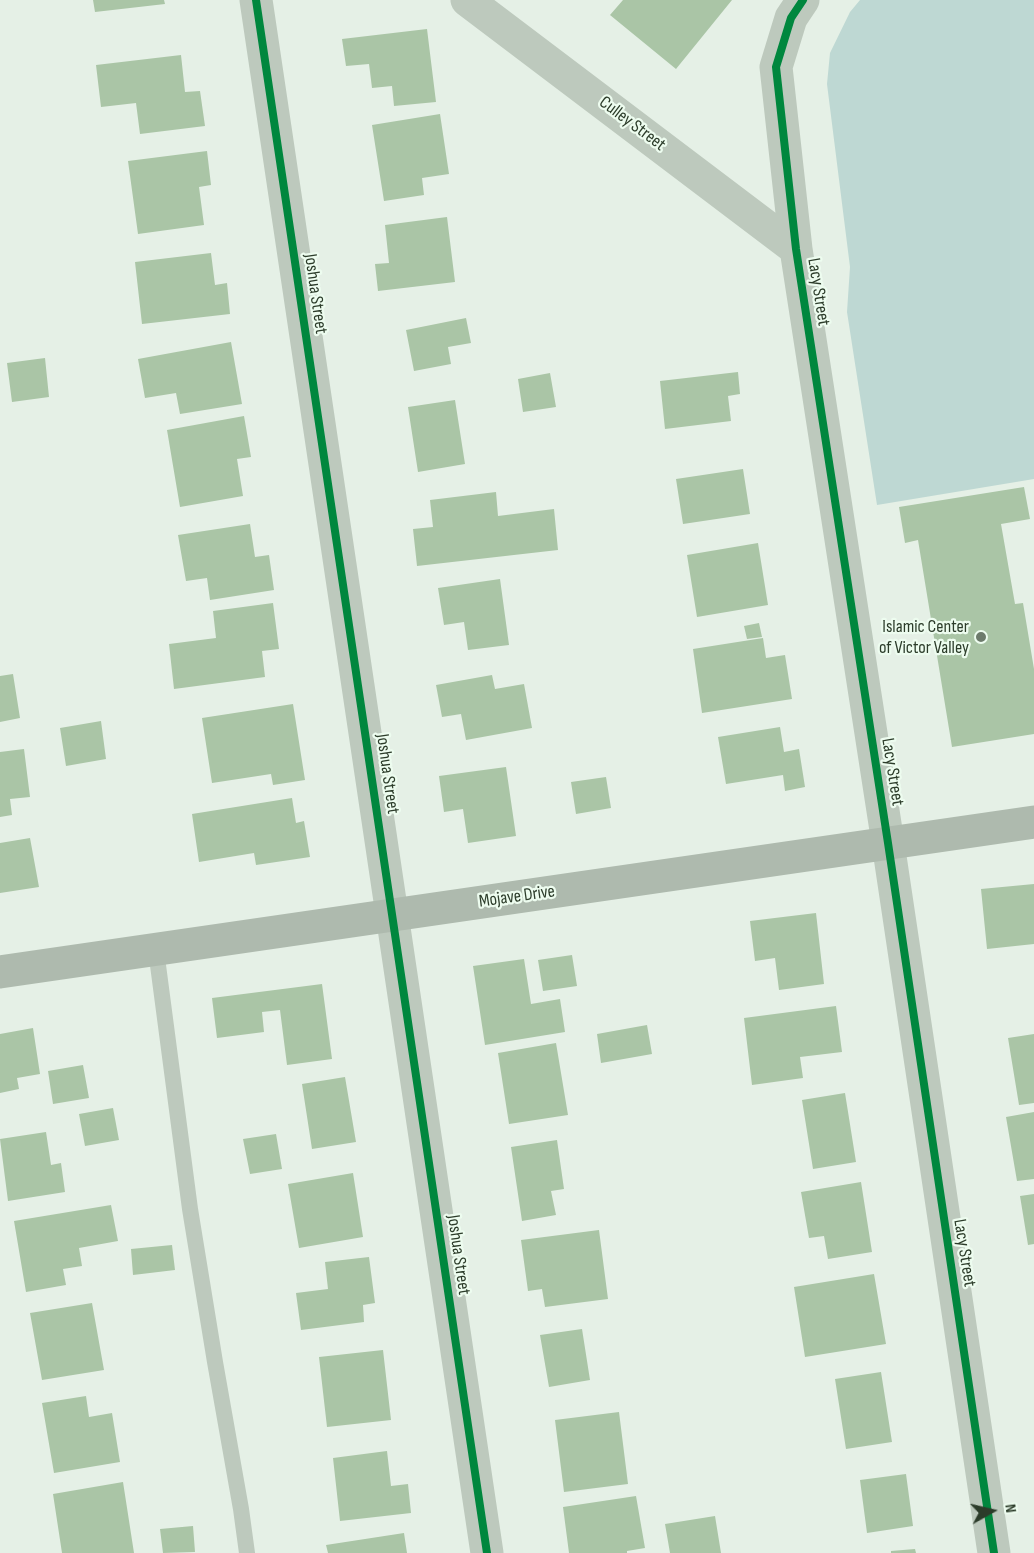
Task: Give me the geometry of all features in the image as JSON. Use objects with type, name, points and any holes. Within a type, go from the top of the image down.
[{"type":"street","name":"Joshua Street","points":[[256,0],[487,1553]]},
{"type":"street","name":"Culley Street","points":[[467,0],[796,249]]},
{"type":"street","name":"Lacy Street","points":[[803,0],[791,18],[776,67],[796,249],[994,1553]]},
{"type":"street","name":"Mojave Drive","points":[[0,972],[1034,822]]},
{"type":"lane","points":[[156,950],[190,1209],[247,1553]]},
{"type":"shaded area","points":[[860,0],[1034,0],[1034,479],[877,505],[847,312],[850,267],[827,84],[830,53],[850,12]]},
{"type":"building","points":[[93,0],[164,0],[165,4],[95,12]]},
{"type":"building","points":[[623,0],[732,0],[676,69],[610,15]]},
{"type":"building","points":[[427,29],[436,102],[394,106],[392,86],[372,88],[369,64],[346,66],[342,39]]},
{"type":"building","points":[[181,55],[185,92],[200,91],[205,126],[140,134],[136,103],[101,107],[96,65]]},
{"type":"building","points":[[440,114],[449,174],[422,178],[424,195],[384,201],[372,125]]},
{"type":"building","points":[[207,151],[211,185],[199,187],[204,225],[138,234],[128,161]]},
{"type":"building","points":[[447,217],[455,282],[378,291],[375,264],[389,263],[385,225]]},
{"type":"building","points":[[211,253],[215,285],[227,283],[230,314],[142,324],[135,262]]},
{"type":"building","points":[[466,318],[471,343],[448,347],[451,364],[414,371],[406,330]]},
{"type":"building","points":[[231,342],[242,404],[180,414],[176,393],[145,398],[138,359]]},
{"type":"building","points":[[45,358],[49,397],[12,402],[7,363]]},
{"type":"building","points":[[738,372],[740,394],[728,396],[731,421],[665,429],[660,381]]},
{"type":"building","points":[[550,373],[556,407],[523,412],[518,379]]},
{"type":"building","points":[[455,400],[465,464],[418,472],[408,407]]},
{"type":"building","points":[[244,416],[251,457],[237,459],[243,496],[180,507],[167,430]]},
{"type":"building","points":[[743,469],[750,514],[683,524],[676,479]]},
{"type":"building","name":"Islamic Center of Victor Valley","points":[[1024,487],[1030,519],[1001,524],[1015,604],[1023,603],[1034,669],[1034,734],[952,747],[918,540],[905,543],[899,507]]},
{"type":"building","points":[[496,492],[498,516],[554,509],[558,550],[417,566],[413,529],[433,527],[430,500]]},
{"type":"building","points":[[250,524],[255,557],[269,555],[274,590],[210,600],[207,578],[186,581],[178,535]]},
{"type":"building","points":[[758,543],[768,605],[697,617],[687,555]]},
{"type":"building","points":[[500,579],[509,645],[468,650],[464,622],[444,625],[438,588]]},
{"type":"building","points":[[273,603],[279,649],[262,651],[265,677],[174,689],[169,644],[216,638],[213,611]]},
{"type":"building","points":[[759,623],[762,637],[747,639],[744,626]]},
{"type":"building","points":[[763,638],[766,658],[785,655],[792,699],[702,713],[693,649]]},
{"type":"building","points":[[13,674],[20,718],[0,722],[0,676]]},
{"type":"building","points":[[492,675],[495,689],[524,684],[532,728],[466,740],[461,714],[442,717],[436,685]]},
{"type":"building","points":[[293,704],[305,780],[273,785],[271,774],[212,783],[202,718]]},
{"type":"building","points":[[101,721],[106,759],[66,766],[60,728]]},
{"type":"building","points":[[780,727],[784,752],[799,749],[805,787],[785,791],[783,775],[726,784],[718,737]]},
{"type":"building","points":[[24,749],[30,797],[10,799],[12,815],[0,817],[0,752]]},
{"type":"building","points":[[506,767],[516,836],[468,843],[463,809],[444,812],[439,776]]},
{"type":"building","points":[[606,777],[611,808],[576,814],[571,782]]},
{"type":"building","points":[[292,798],[296,823],[304,821],[310,857],[256,865],[254,853],[199,862],[192,814]]},
{"type":"building","points":[[30,838],[39,887],[0,893],[0,843]]},
{"type":"building","points":[[1034,884],[1034,944],[987,949],[981,889]]},
{"type":"building","points":[[816,913],[824,984],[779,990],[775,958],[755,961],[750,921]]},
{"type":"building","points":[[572,955],[577,986],[543,991],[538,960]]},
{"type":"building","points":[[524,959],[531,1004],[560,999],[565,1032],[485,1045],[473,966]]},
{"type":"building","points":[[322,984],[332,1059],[287,1065],[280,1010],[262,1012],[264,1032],[217,1038],[212,998]]},
{"type":"building","points":[[836,1006],[842,1052],[800,1057],[803,1078],[752,1085],[744,1018]]},
{"type":"building","points":[[647,1025],[652,1054],[601,1063],[597,1034]]},
{"type":"building","points":[[33,1028],[40,1074],[17,1078],[19,1089],[0,1093],[0,1034]]},
{"type":"building","points":[[1034,1034],[1034,1103],[1019,1105],[1008,1038]]},
{"type":"building","points":[[556,1043],[568,1115],[509,1124],[498,1053]]},
{"type":"building","points":[[83,1065],[89,1098],[53,1104],[48,1071]]},
{"type":"building","points":[[345,1077],[356,1142],[312,1149],[302,1084]]},
{"type":"building","points":[[845,1093],[856,1162],[813,1169],[802,1100]]},
{"type":"building","points":[[113,1108],[119,1140],[85,1146],[79,1114]]},
{"type":"building","points":[[1034,1112],[1034,1179],[1017,1181],[1006,1117]]},
{"type":"building","points":[[46,1132],[51,1165],[61,1163],[65,1192],[8,1201],[0,1139]]},
{"type":"building","points":[[276,1134],[282,1169],[250,1174],[243,1139]]},
{"type":"building","points":[[557,1140],[564,1189],[551,1191],[556,1215],[522,1221],[511,1147]]},
{"type":"building","points":[[353,1173],[363,1237],[299,1248],[288,1184]]},
{"type":"building","points":[[861,1182],[872,1252],[828,1259],[824,1236],[809,1238],[801,1192]]},
{"type":"building","points":[[1034,1194],[1034,1244],[1028,1245],[1020,1196]]},
{"type":"building","points":[[111,1205],[118,1241],[79,1248],[82,1266],[63,1269],[66,1285],[26,1292],[14,1221]]},
{"type":"building","points":[[599,1230],[608,1299],[545,1307],[542,1289],[528,1291],[521,1240]]},
{"type":"building","points":[[172,1245],[175,1270],[133,1275],[131,1249]]},
{"type":"building","points":[[369,1257],[375,1303],[363,1305],[364,1322],[301,1330],[296,1293],[328,1289],[325,1262]]},
{"type":"building","points":[[874,1274],[886,1344],[805,1357],[794,1287]]},
{"type":"building","points":[[92,1303],[104,1370],[42,1380],[30,1313]]},
{"type":"building","points":[[582,1329],[590,1380],[549,1387],[540,1335]]},
{"type":"building","points":[[383,1350],[391,1420],[327,1427],[319,1357]]},
{"type":"building","points":[[881,1372],[892,1442],[846,1449],[835,1379]]},
{"type":"building","points":[[86,1396],[89,1417],[112,1413],[120,1462],[54,1473],[42,1403]]},
{"type":"building","points":[[619,1412],[628,1484],[564,1492],[555,1420]]},
{"type":"building","points":[[387,1451],[391,1486],[408,1484],[411,1513],[340,1521],[333,1458]]},
{"type":"building","points":[[906,1474],[913,1526],[867,1533],[860,1480]]},
{"type":"building","points":[[123,1482],[134,1553],[62,1553],[53,1494]]},
{"type":"building","points":[[636,1496],[645,1548],[627,1551],[627,1553],[569,1553],[563,1507]]},
{"type":"building","points":[[715,1516],[721,1553],[670,1553],[665,1524]]},
{"type":"building","points":[[193,1526],[195,1552],[163,1553],[160,1529]]},
{"type":"building","points":[[404,1533],[407,1553],[328,1553],[326,1545]]},
{"type":"building","points":[[915,1549],[916,1553],[891,1553],[891,1551]]},
{"type":"cycle path","points":[[256,0],[487,1553]]},
{"type":"cycle path","points":[[803,0],[791,18],[776,67],[796,249],[994,1553]]},
{"type":"place","name":"Islamic Center of Victor Valley","points":[[981,637]]}]
